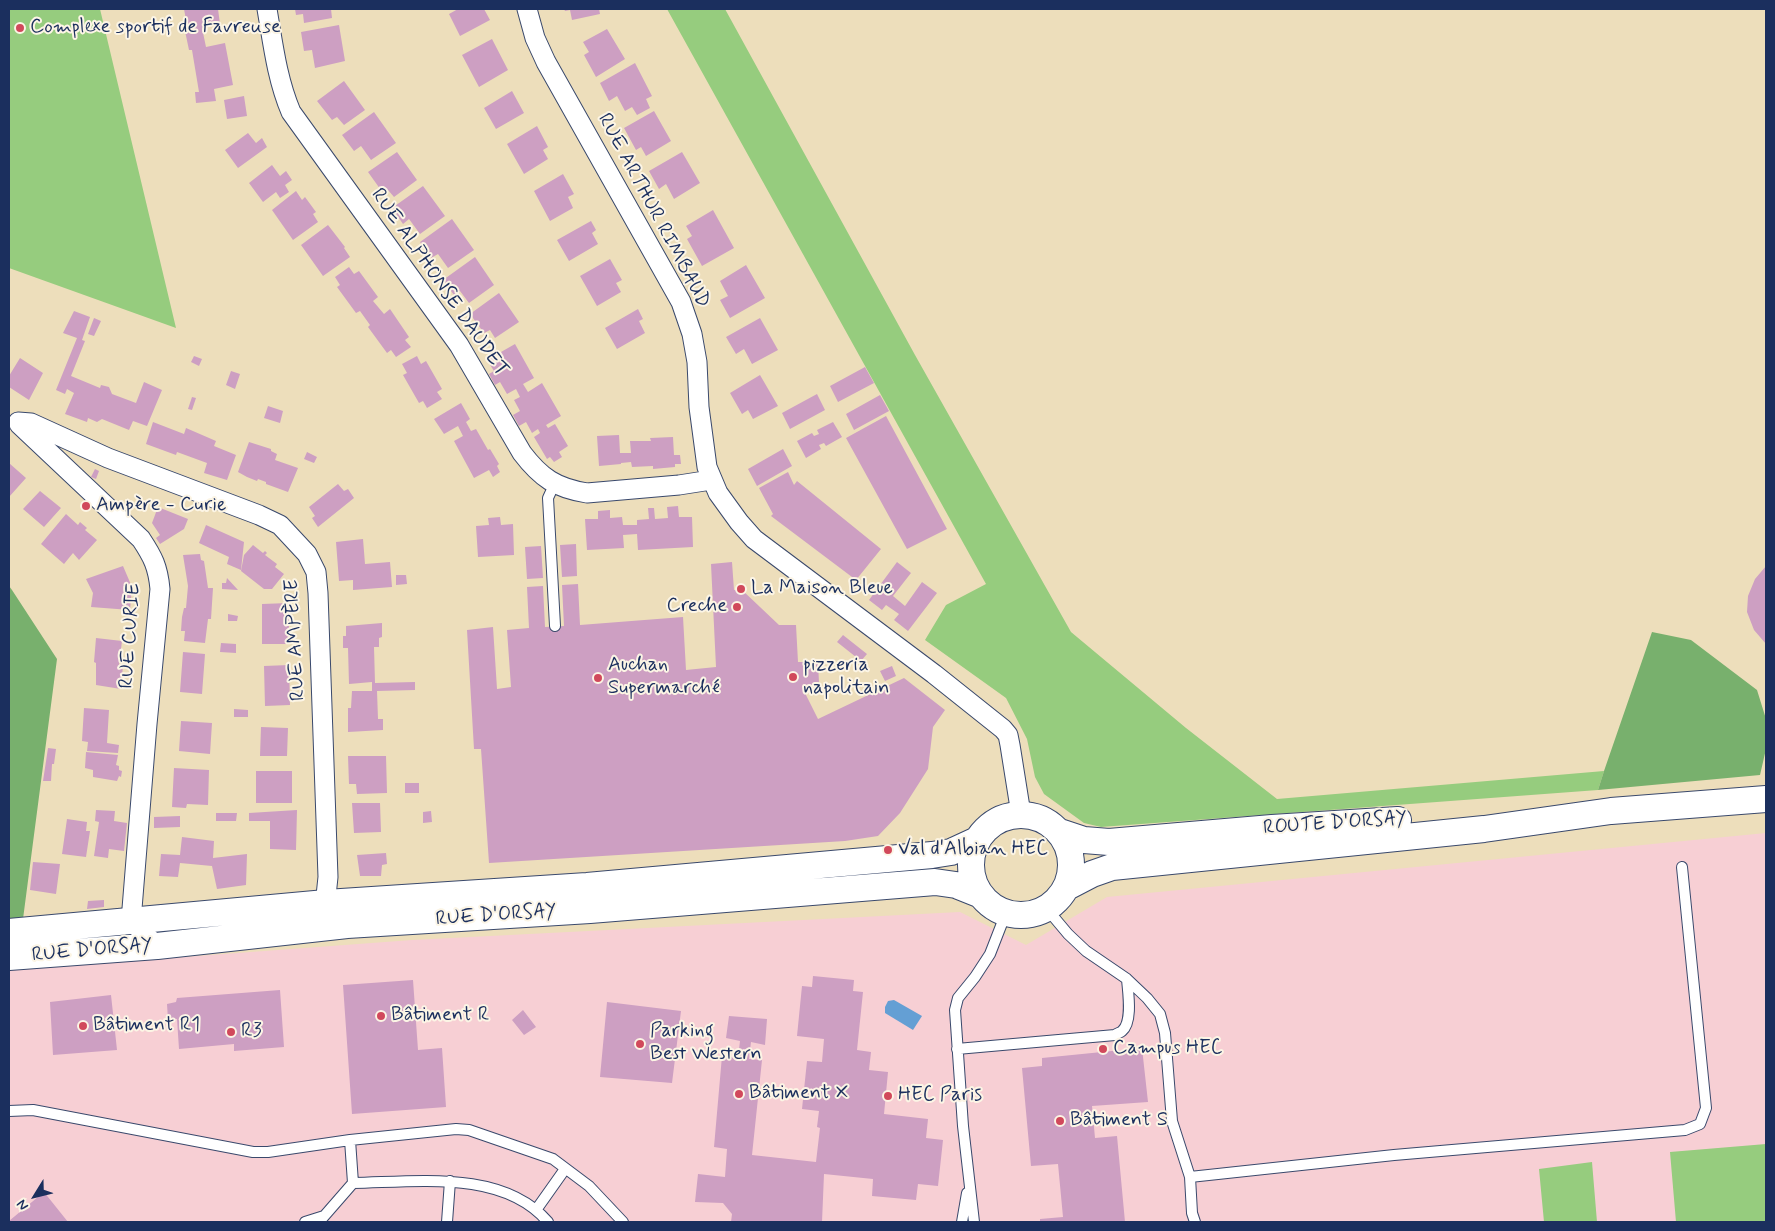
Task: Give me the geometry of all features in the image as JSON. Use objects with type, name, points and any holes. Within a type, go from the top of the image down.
[{"type":"main road","name":"ROUTE D'ORSAY","points":[[1060,832],[1084,840],[1109,842],[1272,828],[1449,817],[1611,811],[1766,798]]},
{"type":"main road","name":"ROUTE D'ORSAY","points":[[1067,887],[1092,874],[1112,867],[1484,829],[1611,811]]},
{"type":"main road","points":[[1021,814],[1035,816],[1049,823],[1060,832],[1068,845],[1072,859],[1072,873],[1067,887],[1058,900],[1047,909],[1034,914],[1020,916],[1006,913],[992,906],[981,895],[974,882],[971,868],[972,854],[977,840],[989,826],[1004,818],[1021,814]]},
{"type":"main road","name":"RUE D'ORSAY","points":[[9,957],[157,946],[324,916],[587,886],[932,855],[951,852],[977,840]]},
{"type":"main road","name":"RUE D'ORSAY","points":[[9,932],[131,921],[590,910],[935,882],[956,885],[981,895]]},
{"type":"street","name":"RUE ALPHONSE DAUDET","points":[[267,9],[282,93],[291,112],[459,345],[530,465],[554,484],[572,490],[587,492],[679,485],[711,480]]},
{"type":"street","name":"RUE ARTHUR RIMBAUD","points":[[527,9],[535,38],[546,62],[681,302],[692,334],[697,362],[700,417],[706,467],[718,493],[754,538],[934,674],[1003,729],[1008,735],[1021,814]]},
{"type":"street","name":"RUE AMPÈRE","points":[[13,419],[31,423],[108,458],[259,515],[280,525],[307,554],[316,572],[318,593],[328,877],[324,916]]},
{"type":"street","name":"RUE CURIE","points":[[13,419],[140,539],[152,557],[158,572],[160,589],[145,743],[131,921]]},
{"type":"street","points":[[131,921],[157,946]]},
{"type":"lane","points":[[554,484],[548,498],[555,626]]},
{"type":"lane","points":[[1190,1177],[1412,1153],[1685,1130],[1700,1124],[1706,1108],[1682,866]]},
{"type":"lane","points":[[1047,909],[1068,934],[1086,951],[1127,979],[1147,998],[1160,1014],[1164,1024],[1172,1121],[1190,1177],[1192,1213],[1195,1222]]},
{"type":"lane","points":[[974,1222],[969,1185],[955,1010],[958,998],[975,978],[990,954],[1006,913]]},
{"type":"lane","points":[[957,1049],[1115,1034],[1122,1031],[1128,1022],[1127,979]]},
{"type":"lane","points":[[9,1111],[33,1110],[254,1152],[268,1152],[350,1140],[456,1129],[470,1130],[552,1160],[589,1186],[623,1222]]},
{"type":"lane","points":[[319,1222],[353,1183],[350,1140]]},
{"type":"lane","points":[[536,1210],[565,1169]]},
{"type":"lane","points":[[353,1183],[450,1181],[499,1190],[520,1199],[536,1210],[548,1222]]},
{"type":"lane","points":[[447,1222],[450,1181]]},
{"type":"lane","points":[[962,1222],[969,1185]]},
{"type":"lane","points":[[305,1222],[327,1215]]},
{"type":"shaded area","name":"HEC Paris","points":[[1766,833],[1766,1222],[9,1222],[9,970],[412,940],[960,912],[1026,945],[1107,897]]},
{"type":"green space","points":[[9,9],[100,9],[176,328],[9,268]]},
{"type":"green space","points":[[667,9],[725,9],[915,355],[1071,632],[1186,728],[1277,799],[1604,771],[1598,790],[1101,827],[1084,823],[1044,794],[1035,777],[1027,739],[1006,698],[925,640],[946,605],[986,584]]},
{"type":"green space","points":[[9,586],[57,659],[23,919],[9,918]]},
{"type":"green space","points":[[1652,632],[1691,640],[1757,690],[1766,719],[1766,749],[1760,775],[1598,790]]},
{"type":"green space","points":[[1766,1144],[1766,1222],[1676,1222],[1670,1152]]},
{"type":"green space","points":[[1592,1162],[1597,1222],[1544,1222],[1539,1169]]},
{"type":"water","points":[[894,1000],[922,1016],[913,1030],[885,1013],[888,1001]]},
{"type":"building","points":[[184,9],[218,9],[220,24],[202,28],[206,47],[225,43],[233,85],[214,89],[216,101],[196,103],[195,92],[199,92],[192,50],[189,50],[185,31],[188,31]]},
{"type":"building","points":[[295,9],[331,9],[332,18],[304,23],[303,14],[296,15]]},
{"type":"building","points":[[458,9],[484,9],[490,20],[460,36],[449,14]]},
{"type":"building","points":[[564,9],[599,9],[600,14],[572,20],[570,10],[565,11]]},
{"type":"building","points":[[339,25],[345,61],[315,68],[312,50],[304,51],[301,32]]},
{"type":"building","points":[[607,29],[625,59],[596,77],[584,55],[589,52],[583,42]]},
{"type":"building","points":[[492,39],[508,70],[479,87],[462,55]]},
{"type":"building","points":[[635,63],[652,96],[646,99],[650,108],[637,115],[632,107],[625,111],[617,96],[609,101],[600,83]]},
{"type":"building","points":[[344,81],[365,110],[344,125],[337,117],[332,120],[317,101]]},
{"type":"building","points":[[512,91],[524,113],[496,129],[484,108]]},
{"type":"building","points":[[244,96],[247,116],[227,119],[224,100]]},
{"type":"building","points":[[654,111],[671,141],[646,156],[641,147],[636,150],[624,128]]},
{"type":"building","points":[[374,112],[396,143],[371,160],[361,146],[354,151],[342,135]]},
{"type":"building","points":[[537,126],[548,147],[543,150],[548,159],[524,174],[507,144]]},
{"type":"building","points":[[248,133],[256,143],[262,138],[267,147],[238,168],[225,150]]},
{"type":"building","points":[[397,152],[417,180],[394,197],[388,190],[383,193],[368,172]]},
{"type":"building","points":[[682,152],[700,183],[674,199],[666,184],[659,189],[649,171]]},
{"type":"building","points":[[272,165],[280,176],[286,171],[292,180],[285,185],[289,192],[280,198],[276,192],[263,202],[249,183]]},
{"type":"building","points":[[563,174],[574,194],[568,197],[573,208],[550,221],[534,191]]},
{"type":"building","points":[[423,186],[445,216],[420,234],[409,219],[403,224],[392,208]]},
{"type":"building","points":[[296,191],[302,200],[305,197],[316,212],[313,214],[318,222],[293,240],[272,210]]},
{"type":"building","points":[[713,210],[734,248],[702,266],[687,239],[692,236],[686,226]]},
{"type":"building","points":[[452,219],[474,250],[448,268],[438,254],[431,258],[420,242]]},
{"type":"building","points":[[591,221],[596,230],[592,233],[598,244],[569,261],[557,240]]},
{"type":"building","points":[[328,225],[345,247],[350,257],[323,276],[301,245]]},
{"type":"building","points":[[475,257],[494,285],[469,303],[460,291],[454,295],[443,280]]},
{"type":"building","points":[[610,259],[622,280],[616,283],[621,292],[597,306],[580,276]]},
{"type":"building","points":[[746,265],[765,298],[730,318],[720,300],[728,296],[720,281]]},
{"type":"building","points":[[349,267],[354,274],[359,271],[378,297],[373,301],[384,314],[390,309],[409,337],[405,340],[411,347],[396,357],[391,350],[387,353],[368,327],[370,325],[360,311],[356,313],[337,287],[340,285],[335,277]]},
{"type":"building","points":[[499,293],[519,322],[495,338],[490,330],[484,333],[470,314]]},
{"type":"building","points":[[638,309],[643,319],[639,321],[645,333],[617,349],[605,328]]},
{"type":"building","points":[[74,311],[90,317],[82,340],[85,341],[71,376],[100,388],[101,385],[109,387],[112,394],[136,403],[144,382],[162,390],[147,426],[133,421],[129,430],[102,419],[97,422],[88,418],[87,422],[65,414],[74,393],[67,389],[65,394],[56,390],[77,338],[63,333]]},
{"type":"building","points":[[94,318],[101,321],[94,336],[88,334]]},
{"type":"building","points":[[760,318],[778,350],[752,364],[744,349],[736,354],[726,337]]},
{"type":"building","points":[[515,344],[534,378],[523,384],[528,392],[542,383],[561,416],[546,425],[548,428],[555,424],[568,446],[559,452],[562,457],[554,462],[550,457],[547,459],[534,437],[540,433],[538,429],[532,433],[526,422],[519,426],[513,415],[520,411],[514,400],[520,397],[516,389],[507,394],[500,382],[495,385],[489,374],[494,371],[487,360]]},
{"type":"building","points":[[194,356],[202,359],[199,366],[191,362]]},
{"type":"building","points":[[417,356],[421,364],[426,361],[442,389],[437,392],[442,399],[427,408],[423,401],[419,403],[403,375],[407,373],[402,364]]},
{"type":"building","points":[[20,358],[43,373],[29,400],[9,387],[9,376]]},
{"type":"building","points":[[865,367],[874,383],[838,402],[830,386]]},
{"type":"building","points":[[231,371],[240,374],[235,389],[226,385]]},
{"type":"building","points":[[760,375],[778,406],[753,419],[748,410],[742,414],[730,393]]},
{"type":"building","points":[[817,394],[825,410],[790,429],[782,413]]},
{"type":"building","points":[[880,395],[889,411],[854,430],[846,414]]},
{"type":"building","points":[[192,397],[196,398],[192,410],[188,409]]},
{"type":"building","points":[[461,403],[470,419],[466,422],[471,431],[476,429],[488,450],[490,449],[499,464],[497,466],[500,472],[493,477],[489,470],[474,478],[454,441],[463,436],[458,426],[444,434],[434,419]]},
{"type":"building","points":[[268,406],[283,411],[280,423],[264,418]]},
{"type":"building","points":[[886,416],[947,529],[907,549],[846,438]]},
{"type":"building","points":[[153,422],[184,434],[186,428],[216,441],[214,446],[236,455],[227,480],[204,473],[207,463],[177,452],[176,455],[146,444]]},
{"type":"building","points":[[833,422],[842,437],[826,446],[824,443],[819,445],[821,449],[806,458],[797,441],[812,433],[814,436],[819,434],[817,430]]},
{"type":"building","points":[[619,435],[620,453],[631,453],[630,441],[651,441],[650,438],[673,437],[674,455],[680,455],[681,464],[675,464],[675,467],[653,469],[653,466],[632,467],[631,462],[599,466],[597,436]]},
{"type":"building","points":[[249,442],[271,449],[271,451],[277,454],[275,460],[298,468],[288,492],[238,472]]},
{"type":"building","points":[[783,449],[792,466],[757,486],[748,469]]},
{"type":"building","points":[[307,452],[317,457],[314,463],[304,459]]},
{"type":"building","points":[[9,463],[26,478],[9,497]]},
{"type":"building","points":[[95,469],[99,471],[96,479],[91,477]]},
{"type":"building","points":[[788,472],[794,485],[797,481],[881,549],[856,580],[771,516],[773,514],[759,488]]},
{"type":"building","points":[[338,484],[344,491],[348,489],[354,498],[318,527],[312,518],[315,516],[309,507]]},
{"type":"building","points":[[40,491],[61,508],[44,527],[23,509]]},
{"type":"building","points":[[678,506],[679,517],[692,517],[693,547],[638,550],[637,534],[623,535],[624,548],[587,550],[585,519],[598,519],[598,511],[610,510],[610,518],[622,517],[623,525],[637,525],[637,520],[649,519],[648,508],[654,508],[655,519],[668,518],[667,507]]},
{"type":"building","points":[[158,507],[188,519],[184,529],[160,544],[156,538],[160,535],[152,523]]},
{"type":"building","points":[[66,514],[78,525],[80,522],[87,528],[85,530],[97,540],[79,560],[73,553],[64,564],[41,544]]},
{"type":"building","points":[[500,517],[501,525],[513,524],[514,555],[478,557],[476,526],[489,525],[488,518]]},
{"type":"building","points":[[206,525],[244,542],[241,570],[227,564],[229,557],[199,543]]},
{"type":"building","points":[[363,539],[365,564],[390,562],[392,587],[353,590],[353,580],[339,581],[336,542]]},
{"type":"building","points":[[576,544],[577,576],[562,577],[560,545]]},
{"type":"building","points":[[253,545],[263,553],[265,551],[267,553],[265,555],[277,564],[275,567],[284,574],[272,589],[264,589],[241,571],[244,555]]},
{"type":"building","points":[[541,546],[543,578],[527,579],[525,547]]},
{"type":"building","points":[[200,554],[201,560],[204,561],[208,588],[213,588],[211,619],[208,619],[205,643],[184,641],[185,631],[181,631],[188,586],[183,555]]},
{"type":"building","points":[[732,562],[734,590],[741,589],[779,625],[796,625],[798,662],[818,662],[819,683],[803,689],[818,719],[904,678],[945,710],[933,727],[928,769],[900,813],[878,836],[845,841],[489,863],[481,749],[474,749],[467,630],[493,627],[497,689],[511,687],[507,630],[529,628],[527,587],[543,586],[545,627],[564,626],[562,585],[578,584],[580,625],[683,617],[686,670],[716,667],[711,564]]},
{"type":"building","points":[[897,562],[911,573],[893,596],[905,606],[922,582],[937,593],[908,631],[894,620],[899,614],[886,605],[882,610],[869,600]]},
{"type":"building","points":[[123,566],[132,587],[130,610],[91,607],[93,593],[86,579]]},
{"type":"building","points":[[1766,566],[1766,644],[1754,630],[1747,612],[1748,596],[1755,579]]},
{"type":"building","points":[[396,575],[406,575],[407,584],[396,585]]},
{"type":"building","points":[[227,578],[238,590],[222,589],[222,583],[226,583]]},
{"type":"building","points":[[289,603],[289,644],[262,644],[262,604]]},
{"type":"building","points":[[228,614],[238,616],[237,621],[228,621]]},
{"type":"building","points":[[382,623],[382,637],[379,638],[379,647],[374,647],[375,683],[415,682],[415,690],[377,691],[378,719],[383,719],[383,730],[348,732],[348,708],[351,708],[352,691],[372,691],[372,682],[349,684],[348,648],[343,648],[343,636],[346,636],[346,626]]},
{"type":"building","points":[[843,635],[867,654],[861,661],[837,642]]},
{"type":"building","points":[[96,638],[122,641],[119,665],[123,665],[121,689],[96,685],[96,663],[94,662]]},
{"type":"building","points":[[221,643],[236,644],[236,653],[220,652]]},
{"type":"building","points":[[183,652],[205,654],[202,694],[180,692]]},
{"type":"building","points":[[289,665],[290,705],[265,706],[264,666]]},
{"type":"building","points":[[892,666],[896,676],[885,681],[880,671]]},
{"type":"building","points":[[84,708],[109,710],[107,743],[119,745],[118,753],[87,751],[88,742],[82,741]]},
{"type":"building","points":[[234,709],[248,710],[248,717],[234,717]]},
{"type":"building","points":[[181,721],[212,723],[210,754],[179,751]]},
{"type":"building","points":[[261,727],[288,728],[287,756],[260,756]]},
{"type":"building","points":[[48,748],[56,749],[54,764],[52,764],[51,781],[43,781]]},
{"type":"building","points":[[86,752],[118,755],[116,765],[122,771],[121,777],[119,776],[117,781],[93,777],[93,770],[85,768]]},
{"type":"building","points":[[348,756],[386,756],[387,793],[357,794],[356,784],[349,784]]},
{"type":"building","points":[[174,768],[209,770],[208,805],[187,804],[186,808],[172,807]]},
{"type":"building","points":[[256,771],[292,771],[292,803],[256,803]]},
{"type":"building","points":[[405,783],[419,783],[419,793],[405,793]]},
{"type":"building","points":[[352,803],[380,803],[381,832],[354,833]]},
{"type":"building","points":[[96,810],[115,811],[114,821],[127,823],[124,851],[109,849],[108,858],[94,856],[99,822],[95,821]]},
{"type":"building","points":[[297,810],[296,850],[270,849],[270,821],[249,821],[249,813]]},
{"type":"building","points":[[431,811],[432,822],[423,823],[423,812]]},
{"type":"building","points":[[216,813],[237,813],[236,821],[216,821]]},
{"type":"building","points":[[180,816],[180,827],[154,828],[154,817]]},
{"type":"building","points":[[67,819],[87,822],[86,831],[90,831],[86,857],[62,854]]},
{"type":"building","points":[[182,837],[214,841],[213,858],[247,854],[246,885],[217,889],[212,866],[180,863],[178,877],[159,876],[161,854],[180,855]]},
{"type":"building","points":[[386,853],[387,864],[382,865],[381,876],[360,876],[357,855]]},
{"type":"building","points":[[33,862],[60,864],[56,894],[30,890]]},
{"type":"building","points":[[104,900],[104,907],[87,909],[88,901]]},
{"type":"building","points":[[813,976],[854,980],[853,991],[863,992],[857,1050],[871,1052],[869,1070],[888,1072],[884,1114],[928,1119],[926,1138],[943,1140],[938,1186],[918,1184],[916,1200],[872,1196],[873,1179],[824,1174],[822,1222],[731,1222],[732,1214],[723,1203],[695,1202],[698,1174],[725,1177],[727,1149],[714,1147],[722,1056],[738,1058],[740,1041],[726,1038],[729,1016],[767,1019],[765,1045],[751,1042],[749,1059],[762,1060],[752,1155],[816,1162],[820,1128],[817,1127],[819,1111],[802,1109],[807,1061],[822,1062],[824,1039],[797,1036],[802,986],[812,987]]},
{"type":"building","name":"Bâtiment R","points":[[413,980],[418,1050],[442,1048],[446,1107],[352,1114],[343,985]]},
{"type":"building","name":"R3","points":[[280,990],[284,1047],[234,1051],[234,1044],[179,1049],[177,1019],[168,1020],[167,1004],[176,1002],[177,998]]},
{"type":"building","name":"Bâtiment R1","points":[[111,995],[117,1050],[53,1055],[50,1002]]},
{"type":"building","name":"Parking Best Western","points":[[607,1002],[681,1011],[672,1083],[600,1077]]},
{"type":"building","points":[[523,1010],[536,1027],[524,1035],[512,1020]]},
{"type":"building","name":"Bâtiment S","points":[[1142,1048],[1148,1102],[1092,1106],[1095,1138],[1117,1136],[1125,1222],[1040,1222],[1040,1219],[1063,1217],[1058,1164],[1031,1166],[1022,1068],[1042,1066],[1042,1058]]},
{"type":"building","points":[[44,1192],[68,1222],[9,1222],[9,1221]]},
{"type":"place","name":"Complexe sportif de Favreuse","points":[[20,28]]},
{"type":"place","name":"Ampère - Curie","points":[[86,506]]},
{"type":"place","name":"La Maison Bleue","points":[[741,589]]},
{"type":"place","name":"Creche","points":[[737,607]]},
{"type":"place","name":"pizzeria napolitain","points":[[793,677]]},
{"type":"place","name":"Auchan Supermarché","points":[[598,678]]},
{"type":"place","name":"Val d'Albian HEC","points":[[888,850]]},
{"type":"place","name":"Bâtiment R","points":[[381,1016]]},
{"type":"place","name":"Bâtiment R1","points":[[83,1026]]},
{"type":"place","name":"R3","points":[[231,1032]]},
{"type":"place","name":"Parking Best Western","points":[[640,1044]]},
{"type":"place","name":"Campus HEC","points":[[1103,1049]]},
{"type":"place","name":"Bâtiment X","points":[[739,1094]]},
{"type":"place","name":"HEC Paris","points":[[888,1096]]},
{"type":"place","name":"Bâtiment S","points":[[1060,1121]]}]
